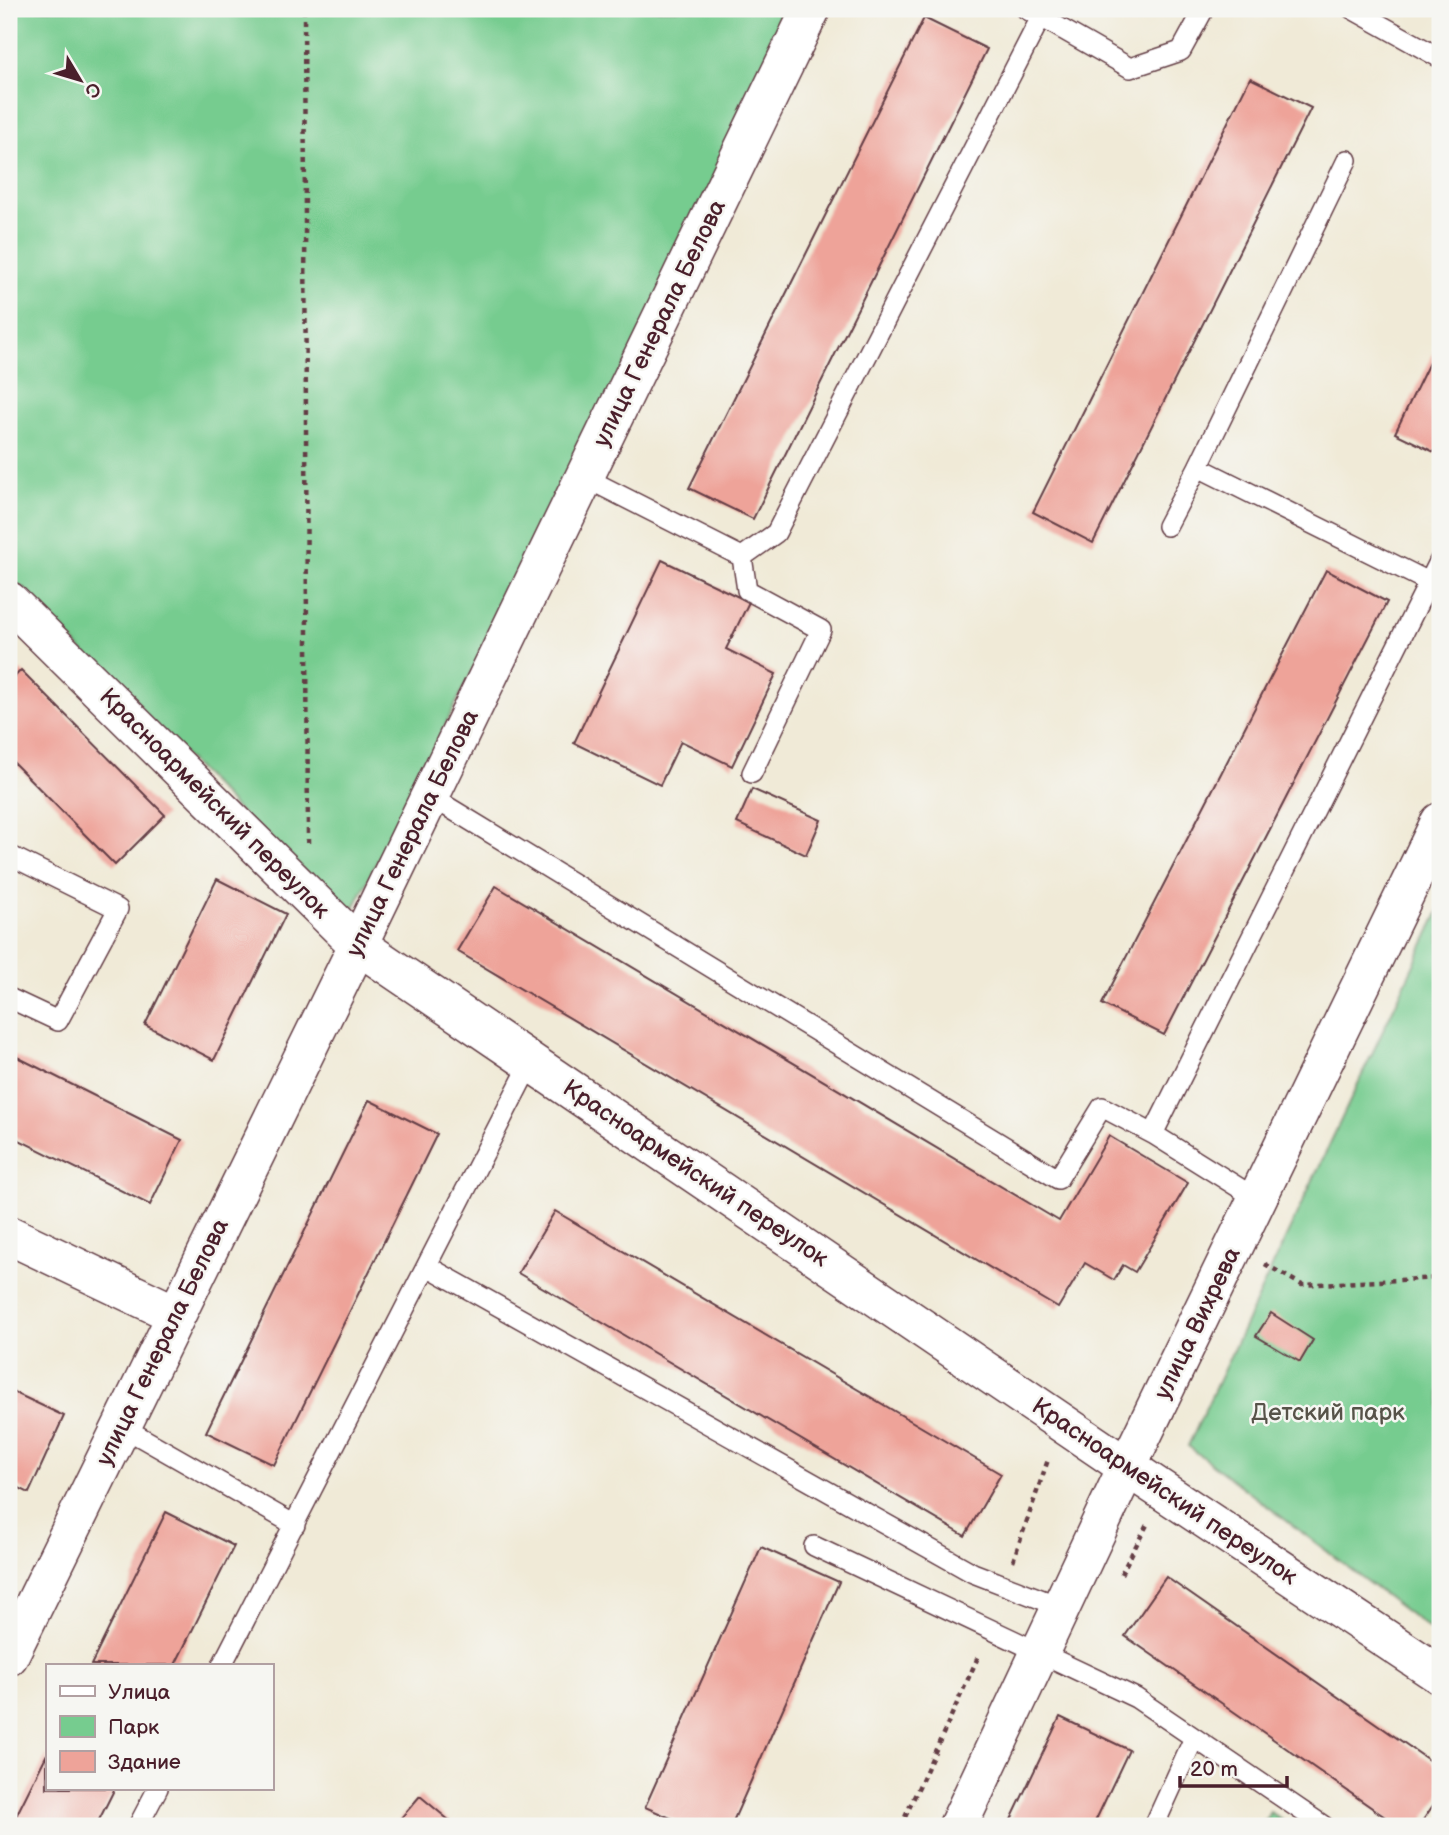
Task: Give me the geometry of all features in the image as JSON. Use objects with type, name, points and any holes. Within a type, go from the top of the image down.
[{"type":"street","name":"улица Генерала Белова","points":[[9,1656],[811,9]]},
{"type":"street","name":"Красноармейский переулок","points":[[9,601],[358,944],[1127,1467],[1440,1675]]},
{"type":"street","name":"улица Вихрева","points":[[958,1826],[1127,1467],[1440,822]]},
{"type":"street","points":[[9,1235],[175,1314]]},
{"type":"lane","points":[[742,557],[776,533],[1034,13],[1130,68],[1181,51],[1204,9]]},
{"type":"lane","points":[[1352,9],[1440,58]]},
{"type":"lane","points":[[1167,526],[1348,160]]},
{"type":"lane","points":[[1198,467],[1435,584]]},
{"type":"lane","points":[[584,477],[742,557]]},
{"type":"lane","points":[[742,557],[747,590],[821,630],[752,773]]},
{"type":"lane","points":[[1153,1134],[1435,584],[1440,560]]},
{"type":"lane","points":[[430,796],[1058,1179],[1102,1107],[1153,1134],[1257,1199]]},
{"type":"lane","points":[[9,855],[118,909],[58,1021],[9,998]]},
{"type":"lane","points":[[223,1664],[531,1062]]},
{"type":"lane","points":[[427,1266],[973,1573],[1061,1607]]},
{"type":"lane","points":[[121,1426],[295,1525]]},
{"type":"lane","points":[[814,1546],[1136,1698],[1324,1826]]},
{"type":"lane","points":[[1154,1826],[1194,1738]]},
{"type":"lane","points":[[138,1826],[157,1790]]},
{"type":"path","points":[[304,9],[308,896]]},
{"type":"path","points":[[1234,1246],[1302,1285],[1440,1278]]},
{"type":"green space","points":[[9,9],[803,9],[347,922],[9,576]]},
{"type":"green space","name":"Детский парк","points":[[1440,909],[1440,1637],[1188,1446]]},
{"type":"green space","points":[[1270,1812],[1289,1826],[1262,1826]]},
{"type":"building","points":[[924,18],[987,49],[753,519],[689,488]]},
{"type":"building","points":[[1250,78],[1311,108],[1093,543],[1033,512]]},
{"type":"building","points":[[1440,340],[1440,455],[1395,433]]},
{"type":"building","points":[[662,560],[749,602],[726,649],[776,674],[732,766],[681,741],[660,785],[574,743]]},
{"type":"building","points":[[1326,570],[1387,602],[1164,1035],[1102,1004]]},
{"type":"building","points":[[21,670],[165,815],[115,865],[9,758],[9,683]]},
{"type":"building","points":[[752,789],[821,820],[806,855],[737,823]]},
{"type":"building","points":[[217,879],[286,914],[214,1060],[145,1025]]},
{"type":"building","points":[[496,886],[1059,1221],[1109,1136],[1188,1183],[1135,1272],[1123,1265],[1114,1280],[1085,1263],[1058,1308],[457,951]]},
{"type":"building","points":[[9,1053],[182,1140],[150,1205],[9,1135]]},
{"type":"building","points":[[369,1100],[437,1134],[274,1465],[206,1432]]},
{"type":"building","points":[[555,1211],[1001,1474],[965,1536],[518,1273]]},
{"type":"building","points":[[1271,1313],[1313,1340],[1300,1362],[1256,1336]]},
{"type":"building","points":[[9,1390],[64,1416],[29,1493],[9,1483]]},
{"type":"building","points":[[166,1512],[234,1546],[175,1664],[91,1664]]},
{"type":"building","points":[[761,1547],[839,1582],[731,1826],[689,1826],[645,1807]]},
{"type":"building","points":[[1166,1577],[1440,1768],[1440,1795],[1419,1826],[1398,1826],[1125,1636]]},
{"type":"building","points":[[1060,1717],[1129,1750],[1093,1826],[1008,1826]]},
{"type":"building","points":[[46,1756],[46,1790],[114,1790],[96,1826],[11,1826]]},
{"type":"building","points":[[420,1796],[456,1826],[394,1826]]}]
